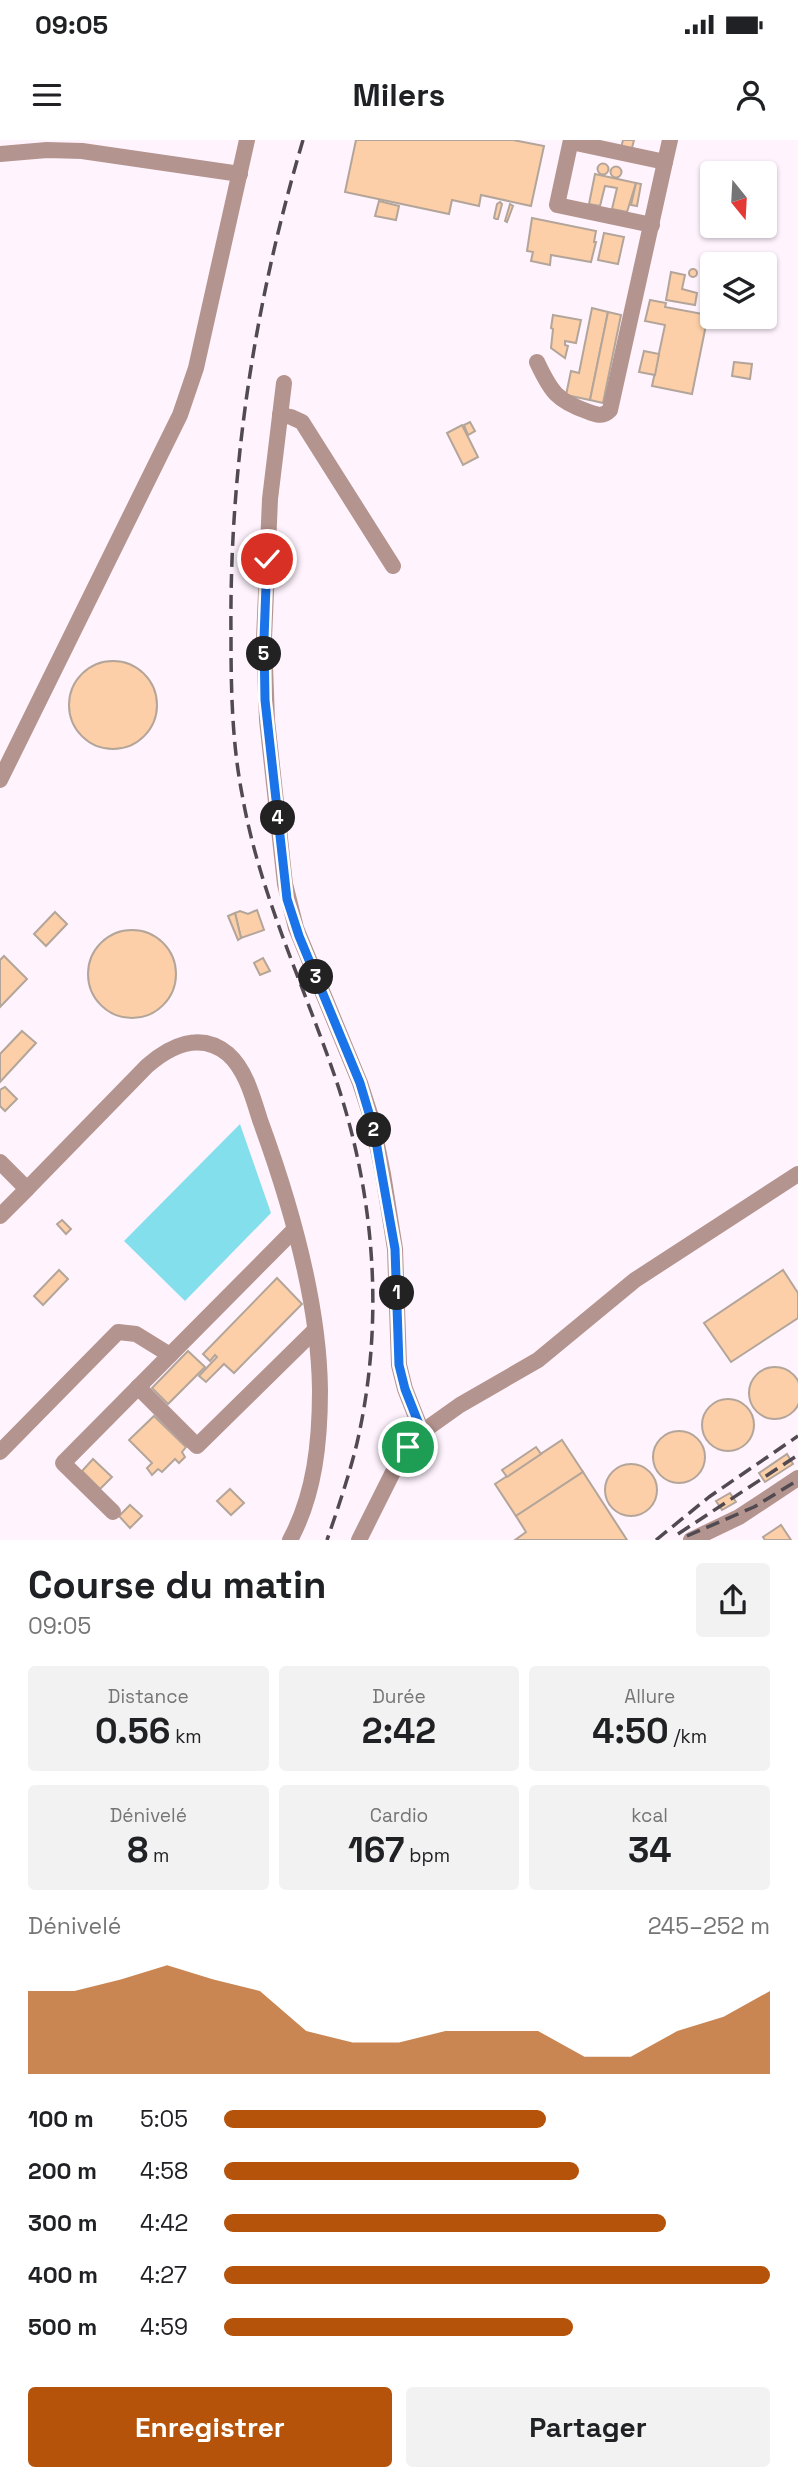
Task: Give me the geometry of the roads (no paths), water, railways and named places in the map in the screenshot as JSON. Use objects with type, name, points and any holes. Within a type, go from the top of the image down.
[{"type":"street","points":[[0,780],[180,415],[196,368],[247,140]]},
{"type":"street","points":[[537,362],[551,390],[562,401],[599,415],[610,411],[670,140]]},
{"type":"street","points":[[652,225],[557,205],[571,141],[666,162]]},
{"type":"street","points":[[0,154],[47,150],[82,151],[240,174]]},
{"type":"street","points":[[284,383],[269,514],[264,650],[267,720],[286,891],[296,928],[360,1083],[374,1130],[395,1249],[399,1365],[405,1389],[422,1432]]},
{"type":"street","points":[[279,415],[302,422],[393,566]]},
{"type":"street","points":[[0,1216],[158,1057],[179,1044],[204,1043],[226,1052],[241,1071],[276,1165],[294,1230],[315,1330],[320,1387],[316,1455],[307,1499],[290,1539]]},
{"type":"street","points":[[0,1162],[27,1189]]},
{"type":"street","points":[[359,1539],[397,1464],[413,1440],[422,1432],[460,1405],[538,1360],[635,1280],[798,1174]]},
{"type":"street","points":[[113,1512],[63,1463],[294,1230]]},
{"type":"street","points":[[138,1387],[197,1446],[315,1330]]},
{"type":"street","points":[[0,1452],[118,1332],[135,1334],[170,1355]]},
{"type":"street","points":[[691,1539],[739,1517],[798,1478]]},
{"type":"water","points":[[240,1124],[271,1213],[185,1301],[124,1241]]},
{"type":"railway","points":[[303,140],[271,262],[248,386],[235,510],[231,676],[236,755],[259,866],[282,936],[334,1074],[359,1164],[367,1210],[373,1304],[366,1397],[354,1455],[327,1540]]},
{"type":"railway","points":[[656,1540],[709,1497],[798,1436]]},
{"type":"railway","points":[[678,1534],[798,1455]]},
{"type":"railway","points":[[687,1536],[754,1507],[798,1480]]}]
